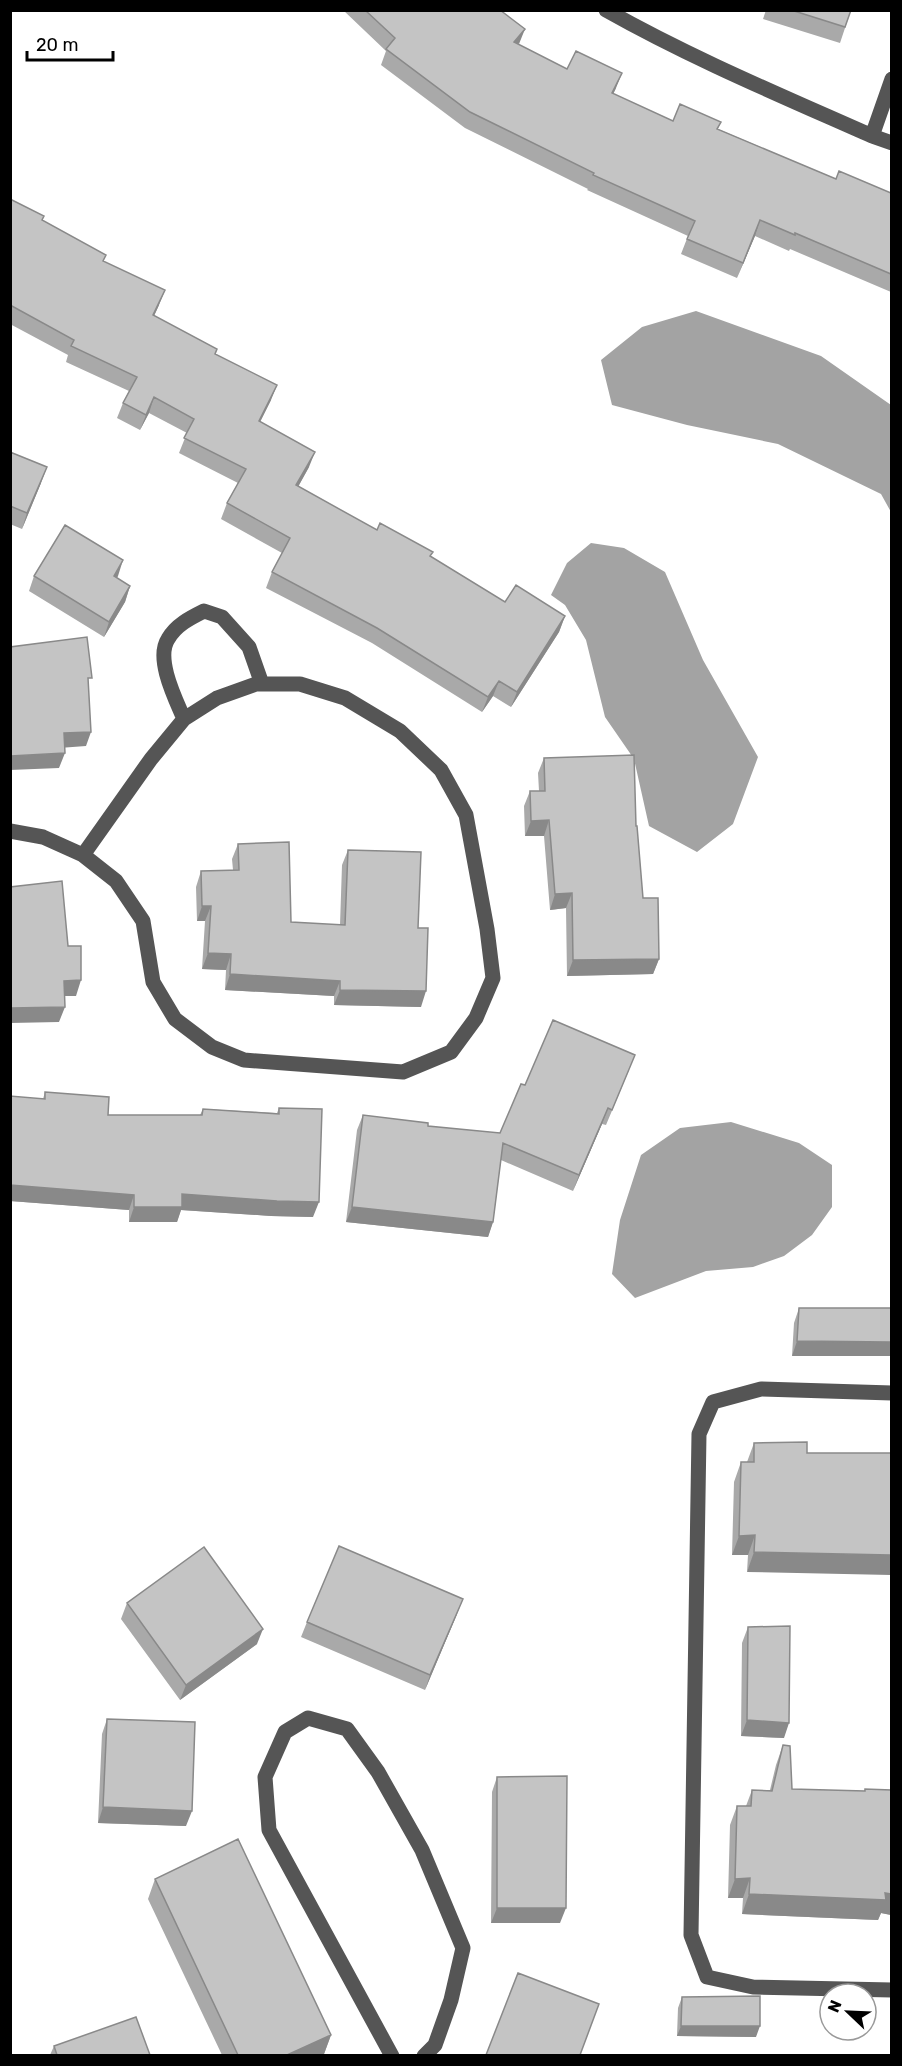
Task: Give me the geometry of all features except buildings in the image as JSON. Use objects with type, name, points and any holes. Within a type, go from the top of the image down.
[{"type":"street","points":[[606,10],[646,33],[741,78],[891,143]]},
{"type":"street","points":[[872,136],[891,80]]},
{"type":"street","points":[[184,719],[163,661],[166,641],[181,623],[204,611],[222,617],[249,647],[262,684]]},
{"type":"street","points":[[10,831],[43,837],[83,855],[116,882],[143,921],[153,982],[175,1019],[212,1047],[244,1060],[403,1072],[451,1052],[476,1018],[493,978],[488,929],[466,815],[441,770],[400,731],[345,698],[300,684],[256,684],[217,698],[184,719],[151,759],[83,855]]},
{"type":"street","points":[[891,1393],[761,1389],[713,1402],[699,1434],[691,1935],[707,1977],[753,1987],[891,1990]]},
{"type":"street","points":[[392,2055],[269,1830],[265,1777],[285,1732],[308,1718],[347,1729],[378,1772],[423,1850],[463,1948],[447,2012],[435,2045],[424,2055]]},
{"type":"shaded area","points":[[696,311],[821,356],[891,405],[891,512],[881,494],[778,444],[687,425],[612,405],[601,360],[642,327]]},
{"type":"shaded area","points":[[591,543],[624,548],[665,572],[703,660],[758,757],[733,824],[697,852],[649,826],[634,759],[605,717],[586,640],[565,605],[551,595],[567,563]]},
{"type":"shaded area","points":[[731,1122],[799,1143],[832,1165],[832,1207],[812,1235],[784,1256],[753,1267],[706,1271],[635,1298],[612,1274],[620,1220],[641,1155],[680,1128]]}]
